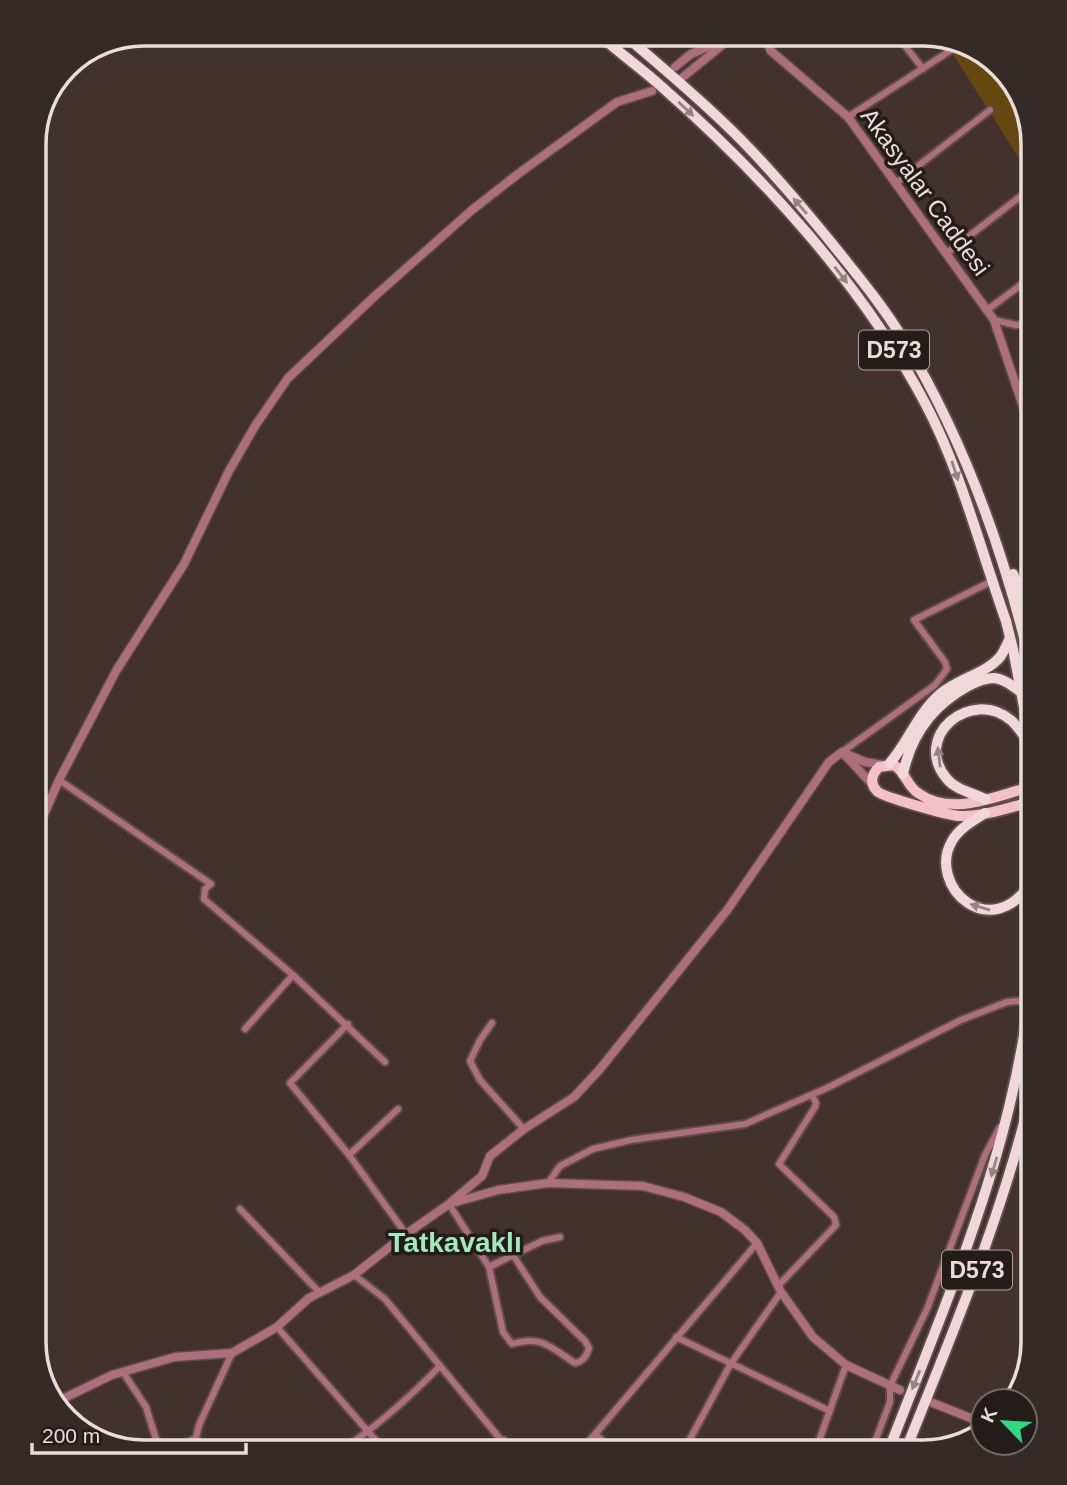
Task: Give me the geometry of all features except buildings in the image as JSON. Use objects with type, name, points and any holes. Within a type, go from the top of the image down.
[{"type":"highway","name":"D573","points":[[613,46],[660,85],[780,204],[841,274],[897,354],[925,403],[950,456],[1010,638],[1021,688]]},
{"type":"highway","name":"D573","points":[[637,46],[727,126],[759,159],[865,285],[902,337],[933,391],[989,520],[1021,620]]},
{"type":"highway","points":[[989,520],[1021,593]]},
{"type":"highway","points":[[886,765],[897,755],[916,720],[940,694],[956,682],[989,667],[1000,657],[1010,638]]},
{"type":"highway","points":[[903,775],[909,752],[925,721],[940,704],[955,693],[992,678],[1002,680],[1021,692]]},
{"type":"highway","points":[[985,799],[954,786],[939,766],[936,753],[938,740],[945,726],[956,715],[985,709],[1012,721],[1021,732]]},
{"type":"highway","points":[[985,813],[961,829],[952,841],[946,856],[946,870],[958,894],[978,908],[1001,910],[1021,895]]},
{"type":"highway","name":"D573","points":[[893,1440],[964,1260],[987,1191],[1021,1058]]},
{"type":"highway","name":"D573","points":[[910,1440],[983,1256],[1021,1137]]},
{"type":"main road","points":[[1021,789],[970,804],[952,805],[934,802],[915,791],[898,768],[886,765],[873,775],[873,786],[880,794],[944,814],[960,816],[985,813],[1021,804]]},
{"type":"main road","points":[[891,796],[900,790],[903,775]]},
{"type":"street","points":[[675,67],[691,54],[709,46]]},
{"type":"street","points":[[678,81],[721,46]]},
{"type":"street","name":"Akasyalar Caddesi","points":[[768,46],[848,117],[947,253],[994,320],[1021,394]]},
{"type":"street","points":[[905,46],[923,69]]},
{"type":"street","points":[[848,117],[952,50]]},
{"type":"street","points":[[46,810],[116,671],[184,564],[235,460],[288,378],[385,286],[517,174],[617,102],[652,91]]},
{"type":"street","points":[[896,183],[990,110]]},
{"type":"street","points":[[947,253],[1021,196]]},
{"type":"street","points":[[987,310],[1021,285]]},
{"type":"street","points":[[994,320],[1021,325]]},
{"type":"street","points":[[64,1398],[123,1372],[175,1357],[232,1353],[277,1327],[309,1298],[355,1275],[449,1203],[482,1176],[490,1156],[524,1129],[574,1097],[600,1069],[728,909],[829,762],[943,677],[947,669],[945,662],[914,620],[992,581]]},
{"type":"street","points":[[842,752],[865,762],[886,765]]},
{"type":"street","points":[[842,752],[873,786]]},
{"type":"street","points":[[59,780],[211,884],[205,889],[204,899],[348,1024],[385,1062]]},
{"type":"street","points":[[245,1029],[293,975]]},
{"type":"street","points":[[548,1183],[559,1166],[593,1149],[631,1140],[745,1124],[812,1095],[961,1020],[1007,1002],[1021,1000]]},
{"type":"street","points":[[492,1023],[470,1061],[480,1080],[524,1129]]},
{"type":"street","points":[[348,1024],[290,1083],[349,1155],[406,1234]]},
{"type":"street","points":[[689,1440],[730,1365],[780,1289],[834,1228],[834,1217],[779,1164],[815,1107],[812,1095]]},
{"type":"street","points":[[349,1155],[398,1110]]},
{"type":"street","points":[[876,1440],[890,1402],[890,1386],[927,1309],[985,1155],[1009,1112]]},
{"type":"street","points":[[449,1203],[498,1190],[548,1183],[643,1186],[721,1212],[757,1243],[780,1289],[813,1337],[846,1365],[900,1390]]},
{"type":"street","points":[[449,1203],[489,1267],[503,1332],[512,1344],[531,1339],[541,1341],[575,1363],[580,1362],[589,1348],[585,1341],[540,1297],[513,1255]]},
{"type":"street","points":[[240,1209],[320,1293]]},
{"type":"street","points":[[489,1267],[542,1241],[560,1237]]},
{"type":"street","points":[[592,1440],[757,1243]]},
{"type":"street","points":[[355,1275],[385,1299],[504,1439]]},
{"type":"street","points":[[277,1327],[375,1439]]},
{"type":"street","points":[[677,1337],[730,1365],[830,1411]]},
{"type":"street","points":[[196,1438],[199,1425],[232,1353]]},
{"type":"street","points":[[819,1440],[846,1365]]},
{"type":"street","points":[[358,1439],[405,1402],[440,1366]]},
{"type":"street","points":[[123,1372],[146,1407],[156,1439]]},
{"type":"street","points":[[933,1403],[969,1417]]},
{"type":"street","points":[[596,1435],[601,1440]]},
{"type":"shaded area","points":[[957,52],[978,62],[993,74],[1008,94],[1021,130],[1021,161],[953,54]]},
{"type":"district","name":"Tatkavaklı","points":[[455,1242]]}]
